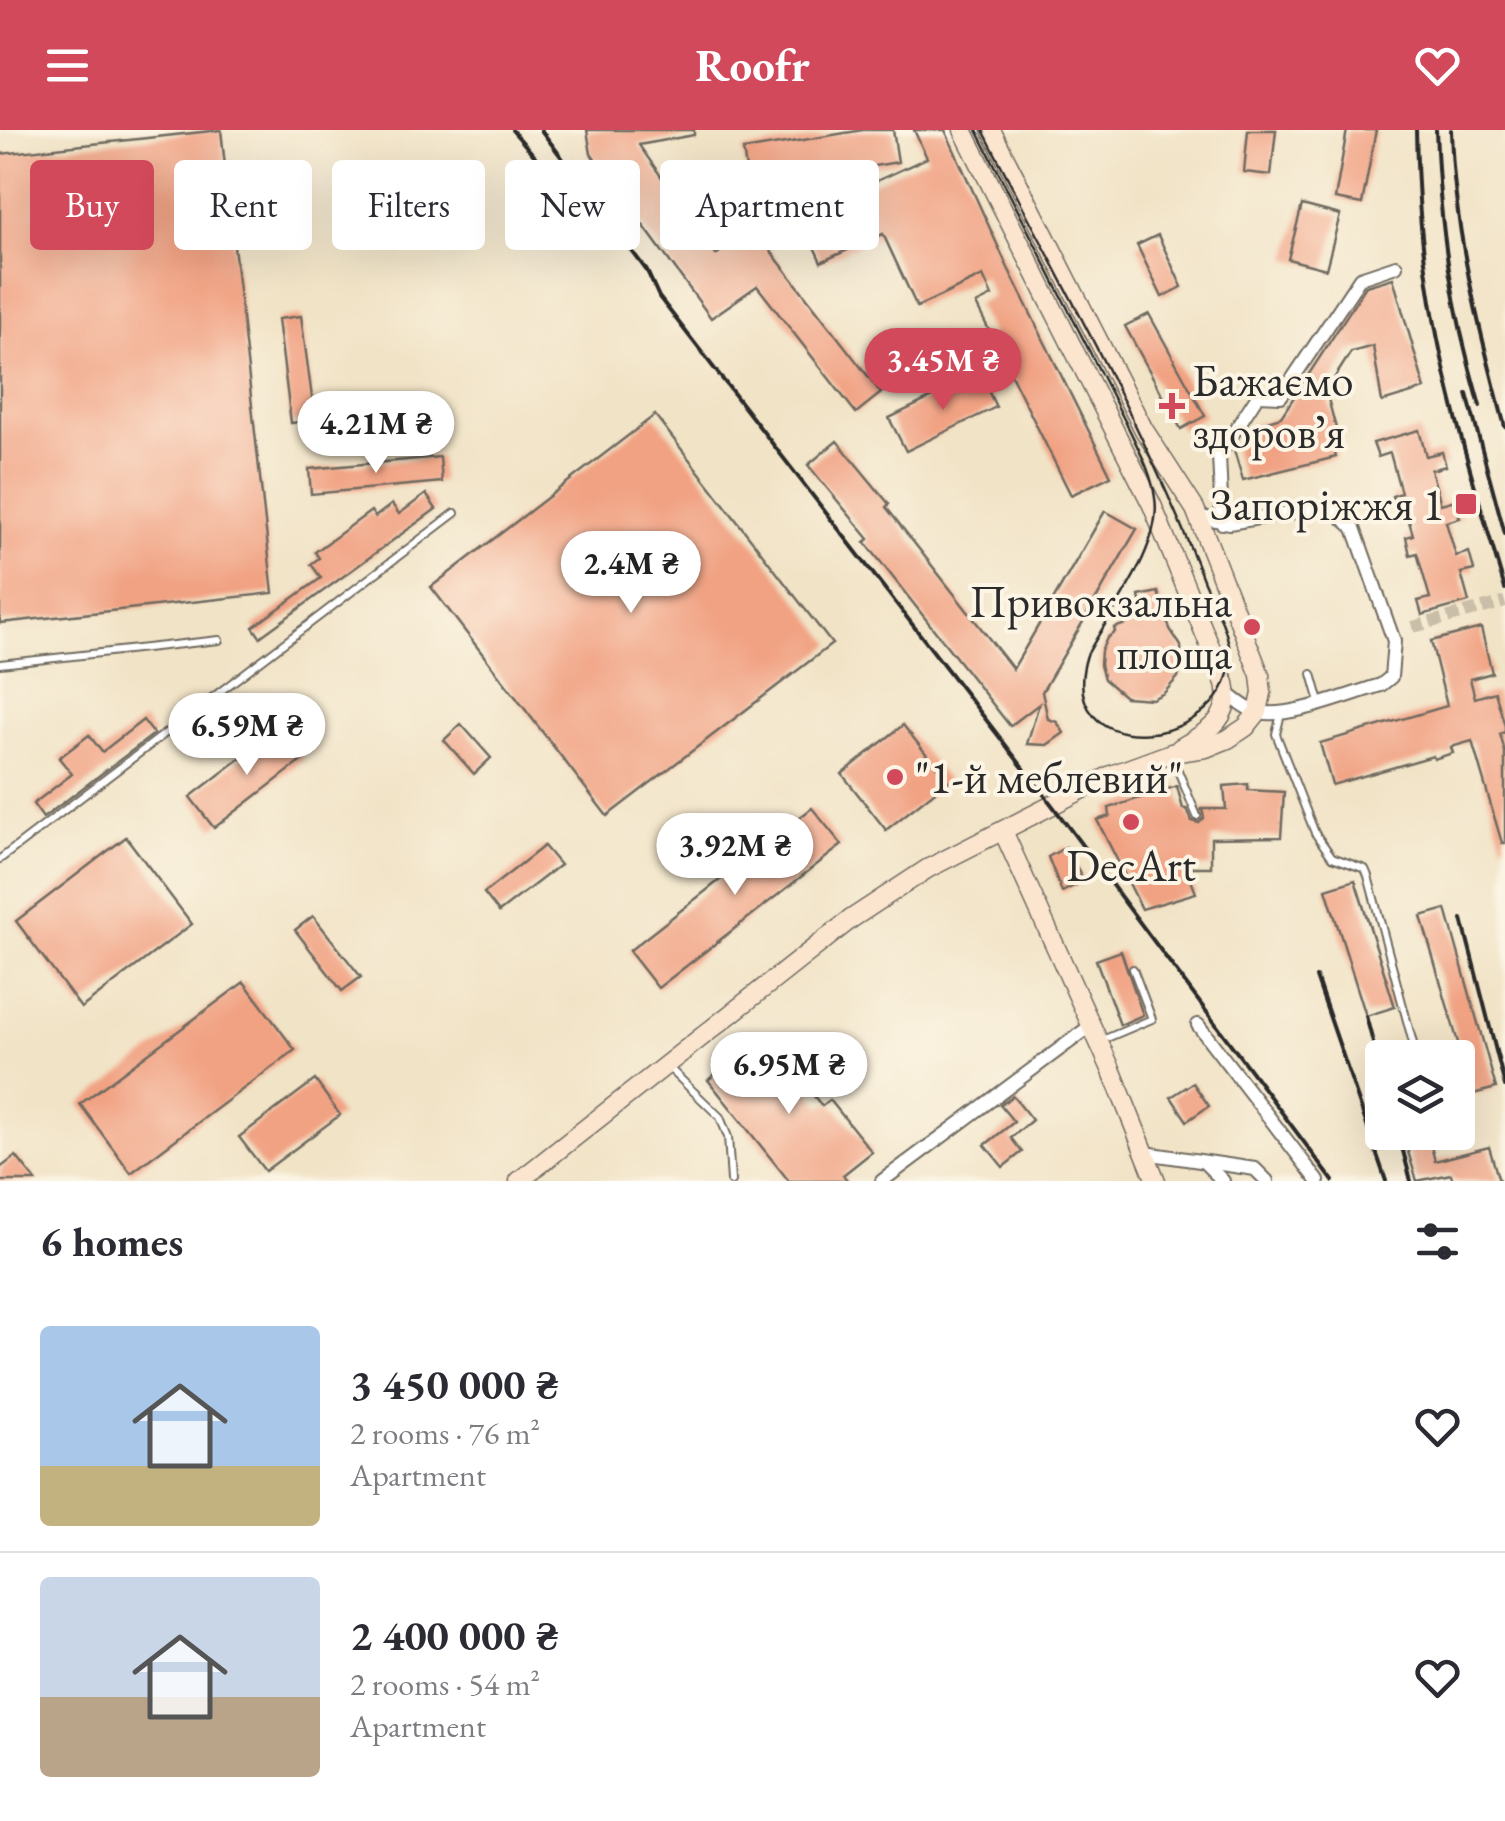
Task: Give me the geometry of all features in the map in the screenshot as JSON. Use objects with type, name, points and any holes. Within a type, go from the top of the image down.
[{"type":"main road","points":[[519,1181],[852,919],[927,869],[1100,780],[1171,753],[1218,722],[1224,712],[1227,693],[1152,505],[962,130]]},
{"type":"main road","points":[[990,130],[1144,430],[1198,516],[1260,675],[1258,712],[1246,727],[1228,740],[1206,748],[1171,753]]},
{"type":"main road","points":[[1152,505],[1163,494],[1182,490]]},
{"type":"main road","points":[[1003,831],[1095,1033],[1156,1181]]},
{"type":"main road","points":[[532,1181],[552,1155]]},
{"type":"street","points":[[1222,523],[1219,455],[1258,395],[1281,396],[1360,278],[1396,266]]},
{"type":"street","points":[[1198,516],[1222,523],[1278,517],[1314,508],[1335,511],[1354,528],[1394,642],[1391,677],[1381,685],[1281,713],[1258,712],[1227,693]]},
{"type":"street","points":[[1198,1026],[1318,1181]]},
{"type":"street","points":[[882,1181],[1095,1033]]},
{"type":"street","points":[[1146,1153],[1255,1170],[1267,1181]]},
{"type":"street","points":[[1205,1163],[1223,1181]]},
{"type":"lane","points":[[0,859],[456,513]]},
{"type":"lane","points":[[0,664],[220,640]]},
{"type":"lane","points":[[1312,674],[1320,702]]},
{"type":"lane","points":[[1281,713],[1276,734],[1315,833],[1332,857],[1365,869],[1368,876],[1413,1040]]},
{"type":"lane","points":[[1171,753],[1197,816]]},
{"type":"lane","points":[[1095,1033],[1152,1018],[1132,969]]},
{"type":"lane","points":[[666,1066],[720,1117],[728,1138],[732,1181]]},
{"type":"building","points":[[221,130],[224,160],[174,160],[174,250],[234,250],[273,593],[0,623],[0,154]]},
{"type":"building","points":[[587,130],[694,130],[694,135],[639,145],[660,175],[660,248],[640,221],[640,160],[595,160]]},
{"type":"building","points":[[863,130],[893,130],[898,162],[879,165],[879,160],[745,160],[743,150]]},
{"type":"building","points":[[914,130],[945,130],[1111,476],[1071,495],[976,304],[992,296],[983,276],[917,307],[883,234],[879,236],[879,180],[927,158]]},
{"type":"building","points":[[1248,130],[1276,130],[1271,175],[1244,172]]},
{"type":"building","points":[[1347,130],[1376,130],[1362,204],[1335,199]]},
{"type":"building","points":[[1302,205],[1340,215],[1326,269],[1288,259]]},
{"type":"building","points":[[1158,235],[1182,287],[1162,297],[1137,245]]},
{"type":"building","points":[[661,250],[712,250],[716,255],[722,250],[770,250],[881,393],[856,413],[757,286],[711,318]]},
{"type":"building","points":[[816,250],[848,250],[821,262]]},
{"type":"building","points":[[1393,278],[1425,389],[1382,402],[1373,346],[1351,352],[1326,391],[1338,436],[1332,440],[1336,457],[1243,480],[1234,450],[1238,444],[1246,443],[1245,434],[1250,426],[1281,417],[1366,286]]},
{"type":"building","points":[[1149,314],[1205,416],[1181,429],[1125,326]]},
{"type":"building","points":[[301,316],[315,420],[291,423],[278,319]]},
{"type":"building","points":[[980,374],[996,407],[906,451],[889,418]]},
{"type":"building","points":[[655,415],[832,644],[607,816],[431,587]]},
{"type":"building","points":[[1419,430],[1426,456],[1442,452],[1446,466],[1431,470],[1441,504],[1455,500],[1460,518],[1446,522],[1456,556],[1469,552],[1474,570],[1461,573],[1469,602],[1422,615],[1418,601],[1430,598],[1417,553],[1410,555],[1406,537],[1413,535],[1406,511],[1397,514],[1392,496],[1401,493],[1390,453],[1378,457],[1373,443]]},
{"type":"building","points":[[837,441],[1013,669],[1105,511],[1137,529],[1042,692],[1048,719],[1057,722],[1064,733],[1047,745],[1027,744],[1039,704],[1010,726],[865,542],[869,539],[808,465]]},
{"type":"building","points":[[440,457],[442,482],[311,494],[309,469]]},
{"type":"building","points":[[426,494],[436,509],[260,637],[253,627],[321,578],[311,564],[319,558],[315,552],[371,511],[375,517],[392,504],[399,514]]},
{"type":"building","points":[[1158,592],[1170,629],[1181,646],[1182,667],[1164,693],[1152,699],[1125,697],[1104,679],[1101,651],[1114,628],[1126,624],[1123,612],[1141,606],[1139,596]]},
{"type":"building","points":[[1481,628],[1492,673],[1470,679],[1475,698],[1495,692],[1505,726],[1505,732],[1500,734],[1505,752],[1505,843],[1472,741],[1451,747],[1453,753],[1434,759],[1433,756],[1332,785],[1320,743],[1447,706],[1431,641]]},
{"type":"building","points":[[143,720],[154,734],[43,818],[33,804],[72,774],[59,758],[89,735],[102,752]]},
{"type":"building","points":[[461,724],[491,758],[474,774],[444,740]]},
{"type":"building","name":"\"1-й меблевий\"","points":[[903,725],[948,781],[886,830],[842,774]]},
{"type":"building","points":[[280,728],[304,759],[214,828],[190,797]]},
{"type":"building","points":[[1248,784],[1248,790],[1284,792],[1281,837],[1211,838],[1211,867],[1186,867],[1196,893],[1142,909],[1097,820],[1110,816],[1109,808],[1177,786],[1183,809],[1187,809],[1192,821],[1199,823],[1204,818],[1202,809],[1226,809],[1224,786]]},
{"type":"building","points":[[812,808],[842,845],[658,988],[629,951]]},
{"type":"building","points":[[126,837],[192,924],[81,1008],[16,921]]},
{"type":"building","points":[[544,846],[560,865],[499,912],[484,893]]},
{"type":"building","points":[[1066,847],[1084,881],[1062,892],[1048,857]]},
{"type":"building","points":[[1355,880],[1395,1007],[1366,1016],[1326,889]]},
{"type":"building","points":[[1446,909],[1496,1088],[1475,1093],[1475,1040],[1457,1040],[1421,916]]},
{"type":"building","points":[[313,916],[361,977],[342,991],[295,930]]},
{"type":"building","points":[[1121,951],[1143,1015],[1120,1025],[1096,960]]},
{"type":"building","points":[[244,982],[295,1050],[131,1173],[80,1104]]},
{"type":"building","points":[[764,1035],[822,1106],[830,1100],[872,1152],[843,1175],[848,1181],[789,1181],[708,1080]]},
{"type":"building","points":[[315,1080],[340,1115],[265,1171],[239,1137]]},
{"type":"building","points":[[1193,1083],[1209,1106],[1187,1121],[1171,1097]]},
{"type":"building","points":[[1013,1096],[1032,1120],[1011,1138],[1022,1152],[1003,1167],[985,1145],[1014,1122],[1000,1105]]},
{"type":"building","points":[[1489,1147],[1499,1181],[1453,1181],[1451,1174],[1417,1181],[1408,1150],[1432,1150],[1435,1161]]},
{"type":"building","points":[[16,1156],[36,1181],[0,1181],[0,1168]]},
{"type":"tunnel","points":[[1413,627],[1505,602]]},
{"type":"tram line","points":[[977,130],[1130,431],[1155,498],[1151,537],[1132,579],[1087,655],[1083,691],[1094,716],[1115,730],[1143,734],[1172,728],[1200,714],[1220,691],[1230,661],[1225,631],[1128,410],[983,130]]},
{"type":"railway","points":[[512,130],[538,160]]},
{"type":"railway","points":[[541,130],[647,271],[659,297],[1052,805],[1333,1181]]},
{"type":"railway","points":[[1416,130],[1422,234],[1432,308],[1459,430],[1505,589]]},
{"type":"railway","points":[[1436,130],[1449,270],[1480,406]]},
{"type":"railway","points":[[1451,130],[1463,243],[1505,427]]},
{"type":"railway","points":[[1467,394],[1505,534]]},
{"type":"railway","points":[[1462,919],[1505,1086]]},
{"type":"railway","points":[[1316,977],[1386,1181]]},
{"type":"railway","points":[[1366,1016],[1372,1040]]},
{"type":"railway","points":[[1403,1150],[1411,1181]]},
{"type":"place","name":"Бажаємо здоровʼя","points":[[1172,406]]},
{"type":"place","name":"Запоріжжя 1","points":[[1466,504]]},
{"type":"place","name":"Привокзальна площа","points":[[1252,627]]},
{"type":"place","name":"\"1-й меблевий\"","points":[[895,777]]},
{"type":"place","name":"DecArt","points":[[1131,822]]}]
